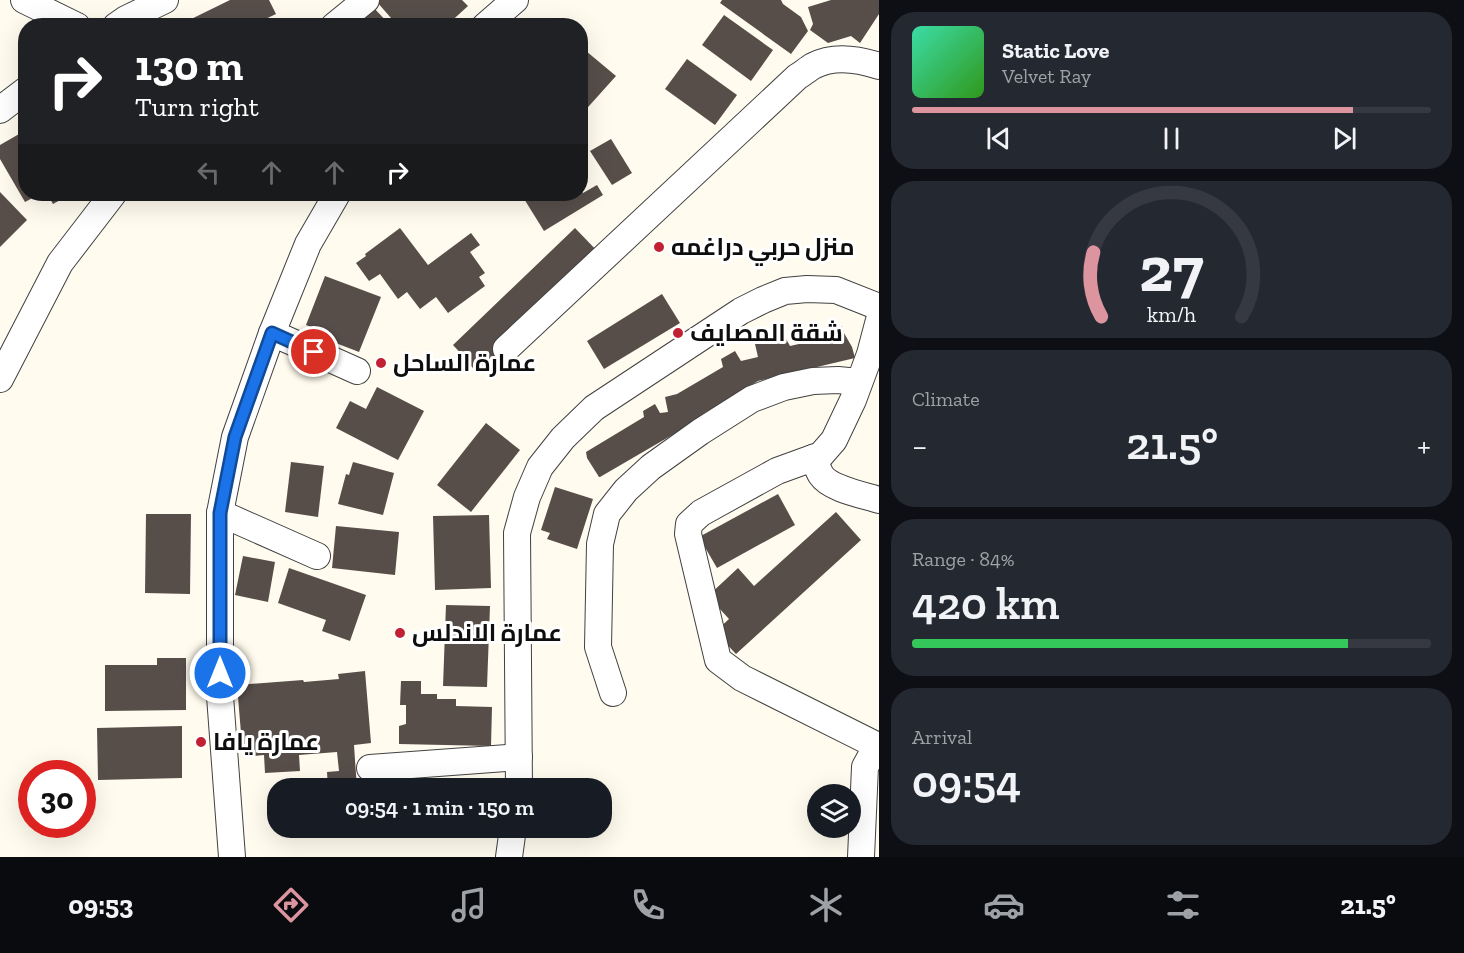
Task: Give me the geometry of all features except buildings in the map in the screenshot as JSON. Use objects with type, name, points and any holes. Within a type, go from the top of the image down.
[{"type":"street","points":[[24,0],[61,18]]},
{"type":"street","points":[[128,18],[165,0]]},
{"type":"street","points":[[344,18],[366,0]]},
{"type":"street","points":[[494,18],[515,0]]},
{"type":"street","points":[[506,349],[797,77],[813,66],[830,60],[866,61],[879,66]]},
{"type":"street","points":[[0,110],[18,96]]},
{"type":"street","points":[[0,379],[60,263],[108,201]]},
{"type":"street","points":[[232,857],[220,696],[220,513],[235,437],[272,333],[308,244],[333,201]]},
{"type":"street","points":[[519,778],[517,533],[527,497],[540,467],[563,438],[594,408],[741,311],[763,300],[785,291],[836,290],[879,307]]},
{"type":"street","points":[[861,857],[865,767],[878,745],[742,678],[718,660],[688,534],[689,524],[701,513],[777,471],[821,455],[834,440],[854,400],[879,320]]},
{"type":"street","points":[[272,333],[357,371]]},
{"type":"street","points":[[613,693],[598,647],[600,544],[607,514],[626,490],[651,467],[752,399],[784,387],[813,381],[860,382]]},
{"type":"street","points":[[813,458],[822,476],[828,482],[879,500]]},
{"type":"street","points":[[220,513],[317,556]]},
{"type":"street","points":[[370,768],[519,757]]},
{"type":"street","points":[[508,857],[511,838]]},
{"type":"place","name":"منزل حربي دراغمه","points":[[659,247]]},
{"type":"place","name":"شقة المصايف","points":[[678,333]]},
{"type":"place","name":"عمارة الساحل","points":[[381,363]]},
{"type":"place","name":"عمارة الاندلس","points":[[400,633]]},
{"type":"place","name":"عمارة يافا","points":[[201,742]]},
{"type":"route","points":[[220,673],[220,513],[235,437],[272,333],[314,352]]}]
